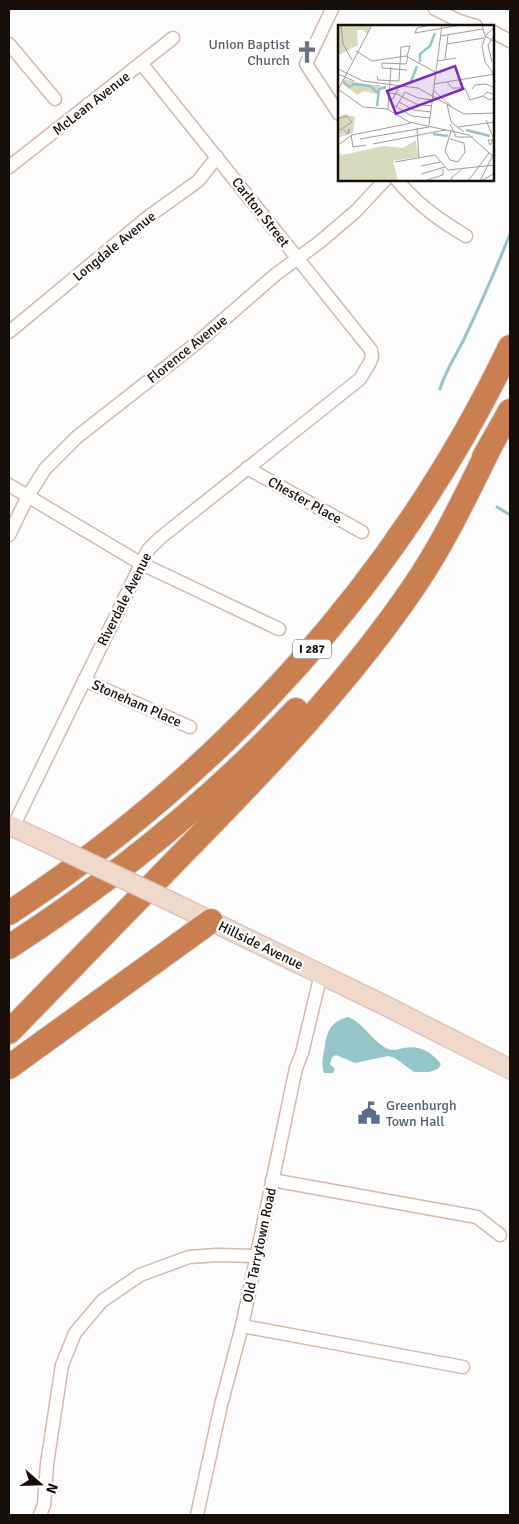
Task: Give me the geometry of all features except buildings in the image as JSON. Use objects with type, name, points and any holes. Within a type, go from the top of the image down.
[{"type":"highway","name":"I 287","points":[[9,913],[108,843],[176,787],[255,712],[308,654],[358,593],[411,520],[467,429],[510,347]]},
{"type":"highway","name":"I 287","points":[[9,947],[92,891],[157,841],[218,788],[276,732],[330,673],[381,610],[451,511],[510,411]]},
{"type":"highway","points":[[9,1032],[232,804],[346,676],[416,584],[457,514],[492,443]]},
{"type":"highway","points":[[9,909],[44,890]]},
{"type":"highway","points":[[9,1067],[211,921]]},
{"type":"main road","name":"Hillside Avenue","points":[[11,826],[321,974],[510,1069]]},
{"type":"street","points":[[332,9],[306,64],[338,112]]},
{"type":"street","points":[[435,9],[458,24]]},
{"type":"street","points":[[494,32],[510,40]]},
{"type":"street","name":"McLean Avenue","points":[[9,167],[173,38]]},
{"type":"street","points":[[9,44],[55,99]]},
{"type":"street","name":"Carlton Street","points":[[141,63],[371,350],[372,357],[369,364]]},
{"type":"street","name":"Longdale Avenue","points":[[9,332],[148,218],[198,181],[217,157]]},
{"type":"street","name":"Florence Avenue","points":[[9,535],[28,496],[45,469],[77,438],[198,342],[274,275],[321,241],[356,211],[384,181]]},
{"type":"street","points":[[398,181],[411,197],[435,217],[466,236]]},
{"type":"street","name":"Riverdale Avenue","points":[[11,826],[148,550],[160,538],[360,379],[369,364]]},
{"type":"street","name":"Chester Place","points":[[247,468],[362,532]]},
{"type":"street","points":[[9,485],[140,563],[279,629]]},
{"type":"street","name":"Stoneham Place","points":[[84,680],[190,727]]},
{"type":"street","name":"Old Tarrytown Road","points":[[197,1515],[221,1405],[242,1326],[296,1068],[302,1053],[321,974]]},
{"type":"street","points":[[272,1180],[477,1217],[500,1235]]},
{"type":"street","points":[[40,1515],[44,1505],[47,1464],[62,1365],[75,1333],[102,1301],[140,1275],[189,1257],[217,1255],[256,1256]]},
{"type":"street","points":[[242,1326],[463,1368]]},
{"type":"water","points":[[348,1017],[388,1049],[394,1050],[410,1047],[425,1050],[441,1064],[438,1069],[429,1072],[414,1072],[395,1058],[388,1056],[355,1063],[336,1055],[332,1057],[330,1064],[335,1069],[333,1073],[324,1073],[323,1060],[329,1031],[338,1021]]},
{"type":"waterway","points":[[440,389],[477,311],[510,234]]},
{"type":"waterway","points":[[497,507],[510,515]]},
{"type":"place","name":"Union Baptist Church","points":[[307,52]]},
{"type":"place","name":"Greenburgh Town Hall","points":[[369,1113]]}]
